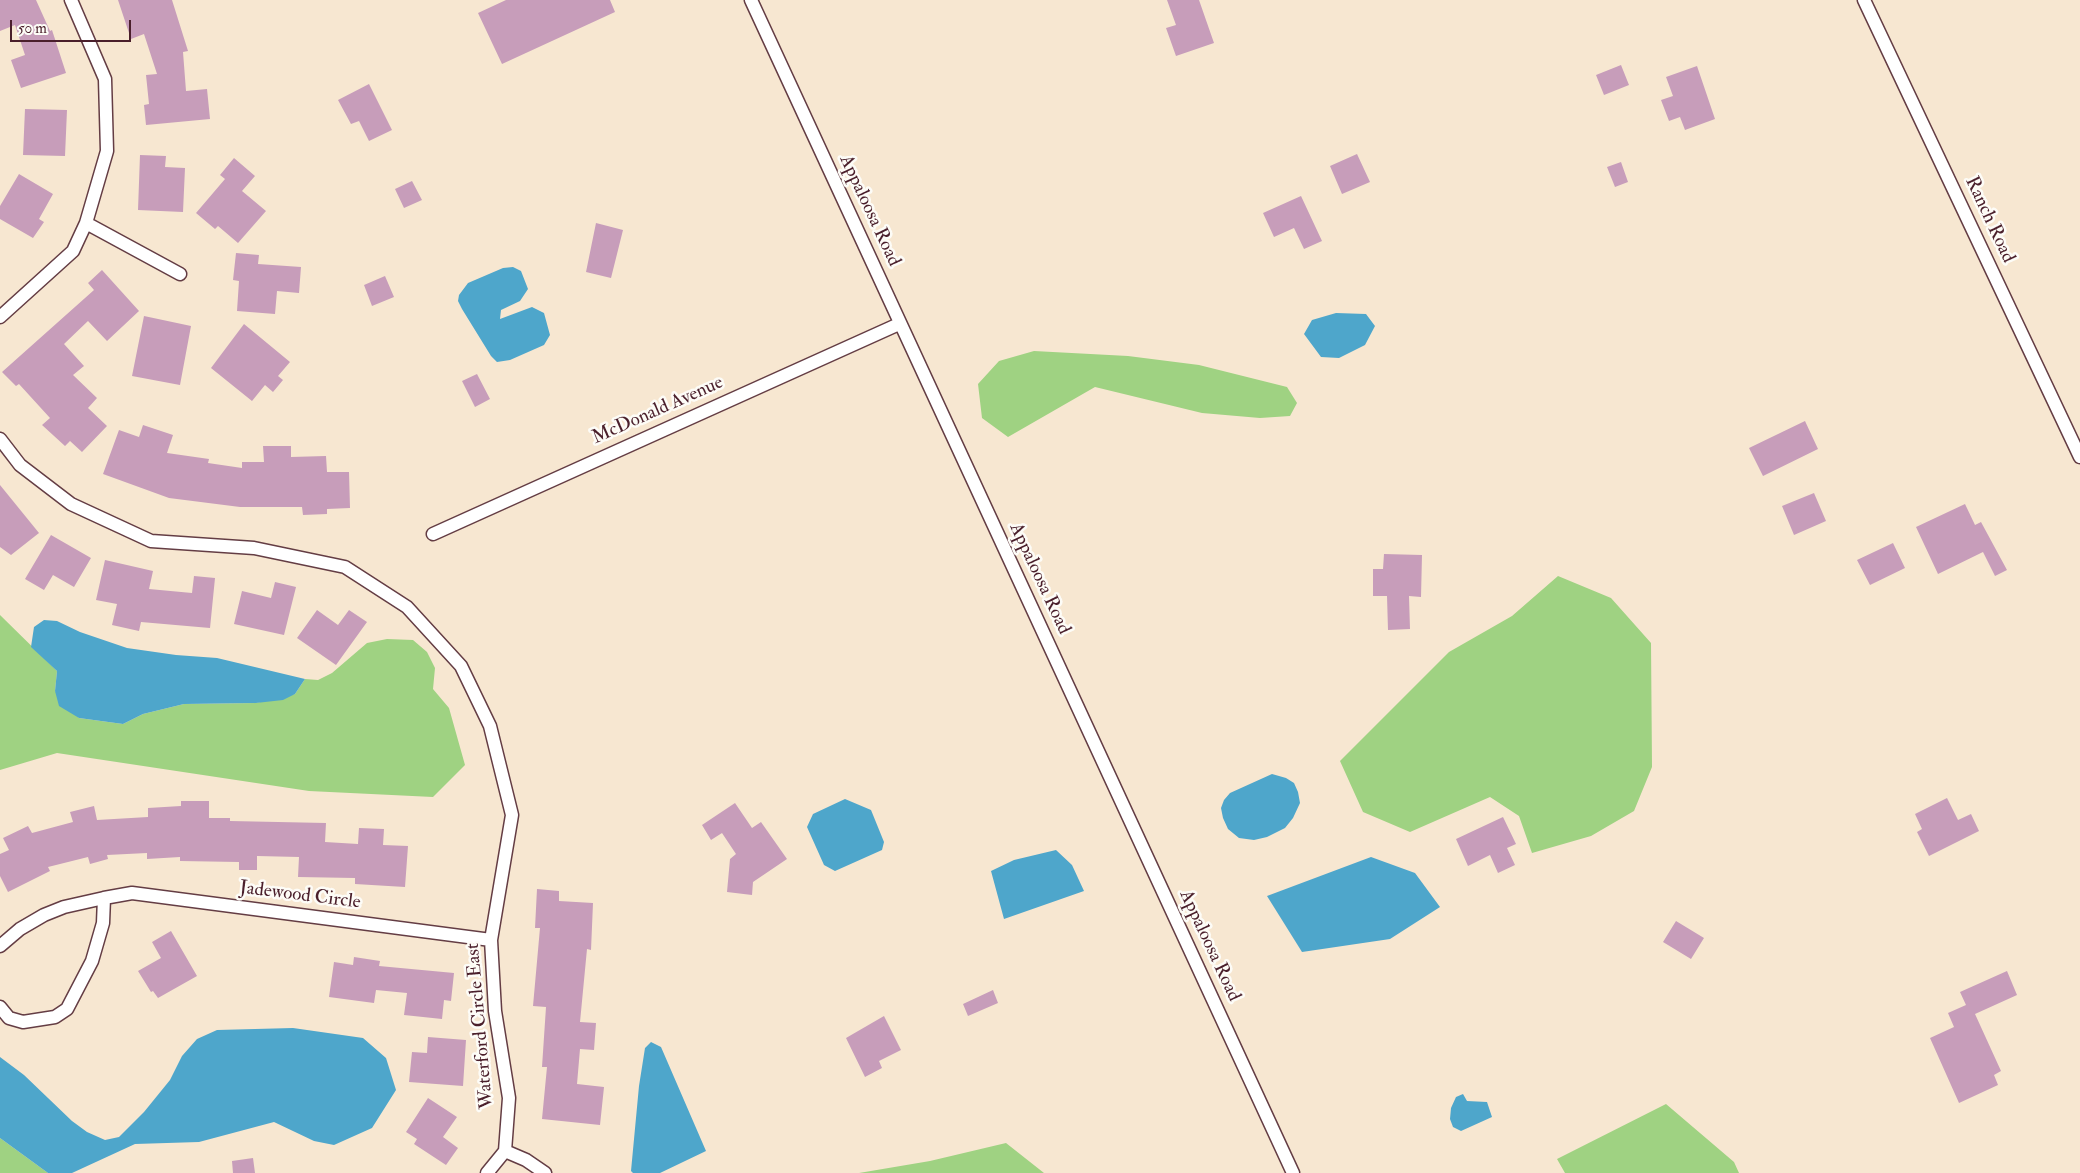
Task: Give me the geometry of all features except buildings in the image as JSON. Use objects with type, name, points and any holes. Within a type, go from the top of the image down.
[{"type":"street","points":[[0,317],[73,251],[86,222],[107,151],[105,79],[71,0]]},
{"type":"street","name":"Appaloosa Road","points":[[751,0],[1293,1173]]},
{"type":"street","name":"Ranch Road","points":[[1864,0],[2080,457]]},
{"type":"street","points":[[86,222],[180,274]]},
{"type":"street","name":"McDonald Avenue","points":[[433,534],[900,324]]},
{"type":"street","name":"Waterford Circle East","points":[[0,439],[20,464],[71,504],[151,541],[254,548],[345,567],[407,607],[461,666],[490,726],[512,815],[491,940],[496,1011],[509,1098],[504,1150]]},
{"type":"street","name":"Jadewood Circle","points":[[0,946],[20,929],[44,915],[104,898],[132,893],[491,940]]},
{"type":"street","points":[[0,1007],[9,1018],[23,1022],[55,1018],[67,1009],[92,961],[103,923],[104,898]]},
{"type":"street","points":[[487,1173],[504,1150],[526,1160],[545,1173]]},
{"type":"green space","points":[[1034,351],[1128,356],[1199,365],[1287,387],[1297,403],[1290,416],[1260,418],[1202,413],[1095,387],[1008,437],[982,418],[978,384],[999,361]]},
{"type":"green space","points":[[1558,576],[1611,598],[1651,643],[1652,767],[1634,811],[1591,836],[1532,853],[1519,816],[1490,797],[1410,832],[1363,812],[1340,761],[1449,652],[1512,616]]},
{"type":"green space","points":[[0,615],[57,671],[55,691],[79,718],[123,724],[143,714],[184,704],[256,703],[295,694],[305,679],[318,680],[332,673],[367,643],[387,639],[413,640],[427,652],[435,668],[433,689],[449,708],[465,765],[433,797],[309,791],[57,753],[0,770]]},
{"type":"green space","points":[[1666,1104],[1734,1162],[1739,1173],[1565,1173],[1557,1159]]},
{"type":"green space","points":[[0,1138],[48,1173],[0,1173]]},
{"type":"green space","points":[[1006,1143],[1044,1173],[859,1173],[930,1161]]},
{"type":"water","points":[[513,267],[521,271],[528,289],[520,301],[501,310],[500,319],[532,307],[544,313],[550,335],[544,345],[510,360],[497,362],[491,356],[462,309],[458,301],[459,295],[468,283],[503,268]]},
{"type":"water","points":[[1336,313],[1366,314],[1375,326],[1365,345],[1339,358],[1321,357],[1304,334],[1312,320]]},
{"type":"water","points":[[44,620],[57,621],[80,632],[127,648],[176,655],[217,658],[305,679],[295,694],[283,700],[256,703],[184,704],[143,714],[123,724],[79,718],[59,706],[55,691],[57,671],[31,647],[34,627]]},
{"type":"water","points":[[1272,774],[1286,778],[1294,783],[1300,803],[1293,818],[1285,828],[1267,837],[1254,840],[1239,838],[1228,829],[1223,818],[1221,808],[1224,800],[1230,793]]},
{"type":"water","points":[[845,799],[871,810],[884,842],[882,850],[835,871],[824,865],[807,827],[813,814]]},
{"type":"water","points":[[1056,850],[1072,865],[1084,891],[1004,919],[991,871],[1014,860]]},
{"type":"water","points":[[1371,857],[1415,873],[1440,907],[1390,939],[1302,952],[1267,896]]},
{"type":"water","points":[[293,1028],[363,1038],[386,1058],[396,1090],[372,1128],[334,1145],[314,1141],[274,1122],[199,1142],[135,1144],[72,1173],[48,1173],[0,1138],[0,1057],[24,1075],[72,1121],[87,1132],[105,1140],[119,1137],[144,1112],[170,1080],[182,1056],[197,1039],[217,1030]]},
{"type":"water","points":[[651,1042],[661,1047],[706,1151],[660,1173],[633,1173],[631,1171],[639,1086],[645,1048]]},
{"type":"water","points":[[1463,1094],[1467,1101],[1487,1102],[1492,1117],[1461,1131],[1453,1127],[1450,1119],[1451,1108],[1456,1097]]}]
